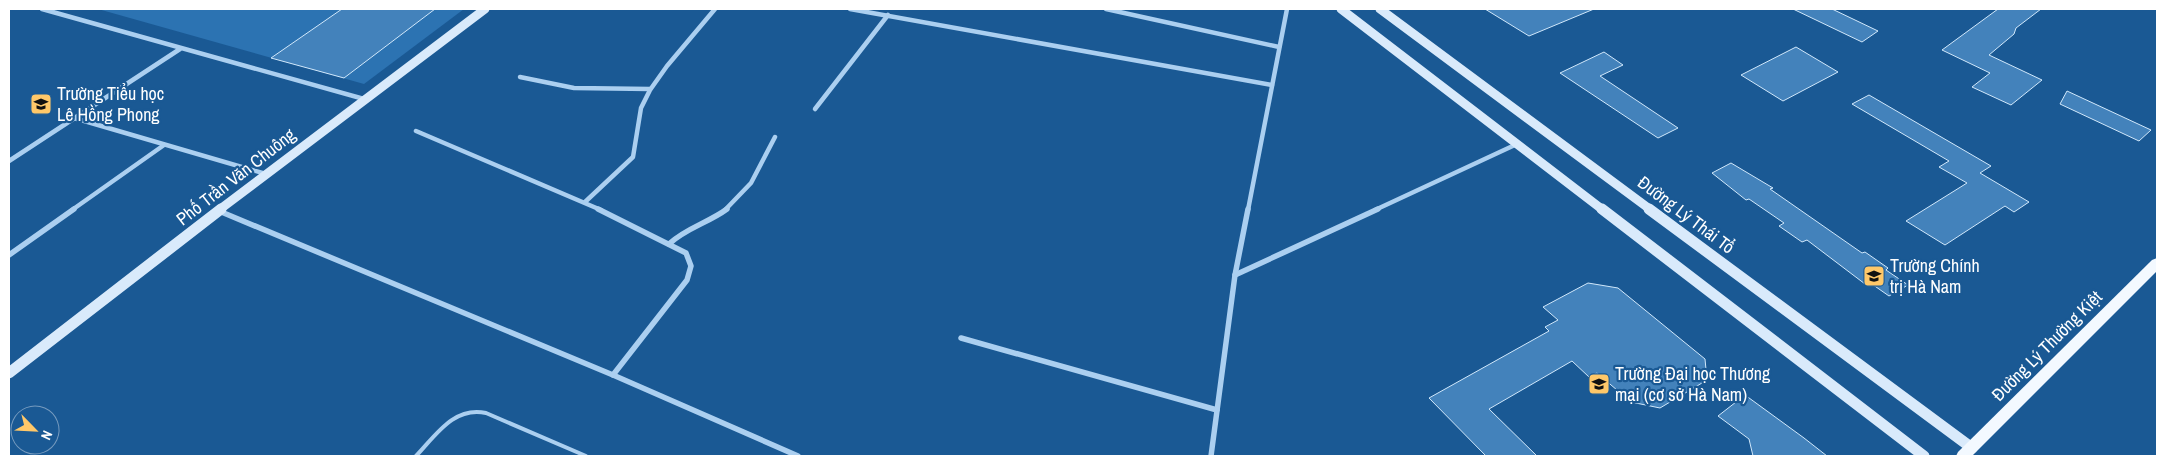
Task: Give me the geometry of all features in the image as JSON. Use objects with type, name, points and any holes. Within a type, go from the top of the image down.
[{"type":"main road","name":"Phố Trần Văn Chuông","points":[[9,373],[364,99],[486,9]]},
{"type":"main road","points":[[1341,9],[1924,456]]},
{"type":"main road","name":"Đường Lý Thái Tổ","points":[[1380,9],[1968,452]]},
{"type":"main road","name":"Đường Lý Thường Kiệt","points":[[1968,452],[2157,263]]},
{"type":"street","points":[[42,9],[364,99]]},
{"type":"street","points":[[585,202],[633,157],[637,149],[642,102],[650,89],[715,9]]},
{"type":"street","points":[[850,9],[1272,85]]},
{"type":"street","points":[[1106,9],[1279,47]]},
{"type":"street","points":[[1211,456],[1235,274],[1287,9]]},
{"type":"street","points":[[815,110],[888,15]]},
{"type":"street","points":[[9,160],[180,49]]},
{"type":"street","points":[[520,77],[574,88],[650,89]]},
{"type":"street","points":[[74,118],[266,174]]},
{"type":"street","points":[[416,131],[585,202],[686,253],[691,260],[692,270],[688,280],[613,376]]},
{"type":"street","points":[[669,244],[681,231],[713,218],[750,186],[775,137]]},
{"type":"street","points":[[1235,274],[1518,144]]},
{"type":"street","points":[[9,254],[164,145]]},
{"type":"street","points":[[219,210],[798,456]]},
{"type":"street","points":[[962,338],[1217,410]]},
{"type":"lane","points":[[416,456],[450,422],[461,414],[472,410],[486,413],[586,456]]},
{"type":"shaded area","points":[[98,9],[464,9],[364,84]]},
{"type":"building","points":[[342,9],[435,9],[344,78],[271,58]]},
{"type":"building","points":[[1485,9],[1594,9],[1529,36]]},
{"type":"building","points":[[1793,9],[1832,9],[1878,31],[1862,42]]},
{"type":"building","points":[[1998,9],[2041,9],[2016,28],[2014,34],[1989,55],[2042,80],[2011,105],[1972,87],[1990,73],[1942,50]]},
{"type":"building","points":[[1796,47],[1838,72],[1783,101],[1741,75]]},
{"type":"building","points":[[1604,52],[1623,65],[1600,76],[1678,128],[1658,138],[1560,73]]},
{"type":"building","points":[[2067,91],[2151,130],[2139,141],[2060,104]]},
{"type":"building","points":[[1869,95],[1991,166],[1980,173],[2029,202],[2014,212],[2005,206],[1945,245],[1906,221],[1967,183],[1939,167],[1949,161],[1852,104]]},
{"type":"building","points":[[1731,163],[1773,188],[1770,189],[1862,253],[1865,252],[1888,268],[1886,270],[1908,285],[1889,296],[1869,282],[1865,284],[1807,240],[1802,242],[1779,226],[1784,223],[1749,199],[1746,200],[1712,173]]},
{"type":"building","points":[[1588,283],[1618,288],[1705,359],[1707,380],[1660,408],[1631,402],[1597,373],[1589,377],[1572,361],[1489,409],[1537,456],[1486,456],[1429,398],[1549,331],[1545,327],[1558,320],[1543,307]]},
{"type":"building","points":[[1745,395],[1827,456],[1753,456],[1749,439],[1718,416]]},
{"type":"place","name":"Trường Tiểu học Lê Hồng Phong","points":[[41,104]]},
{"type":"place","name":"Trường Chính trị Hà Nam","points":[[1874,276]]},
{"type":"place","name":"Trường Đại học Thương mại (cơ sở Hà Nam)","points":[[1599,384]]}]
